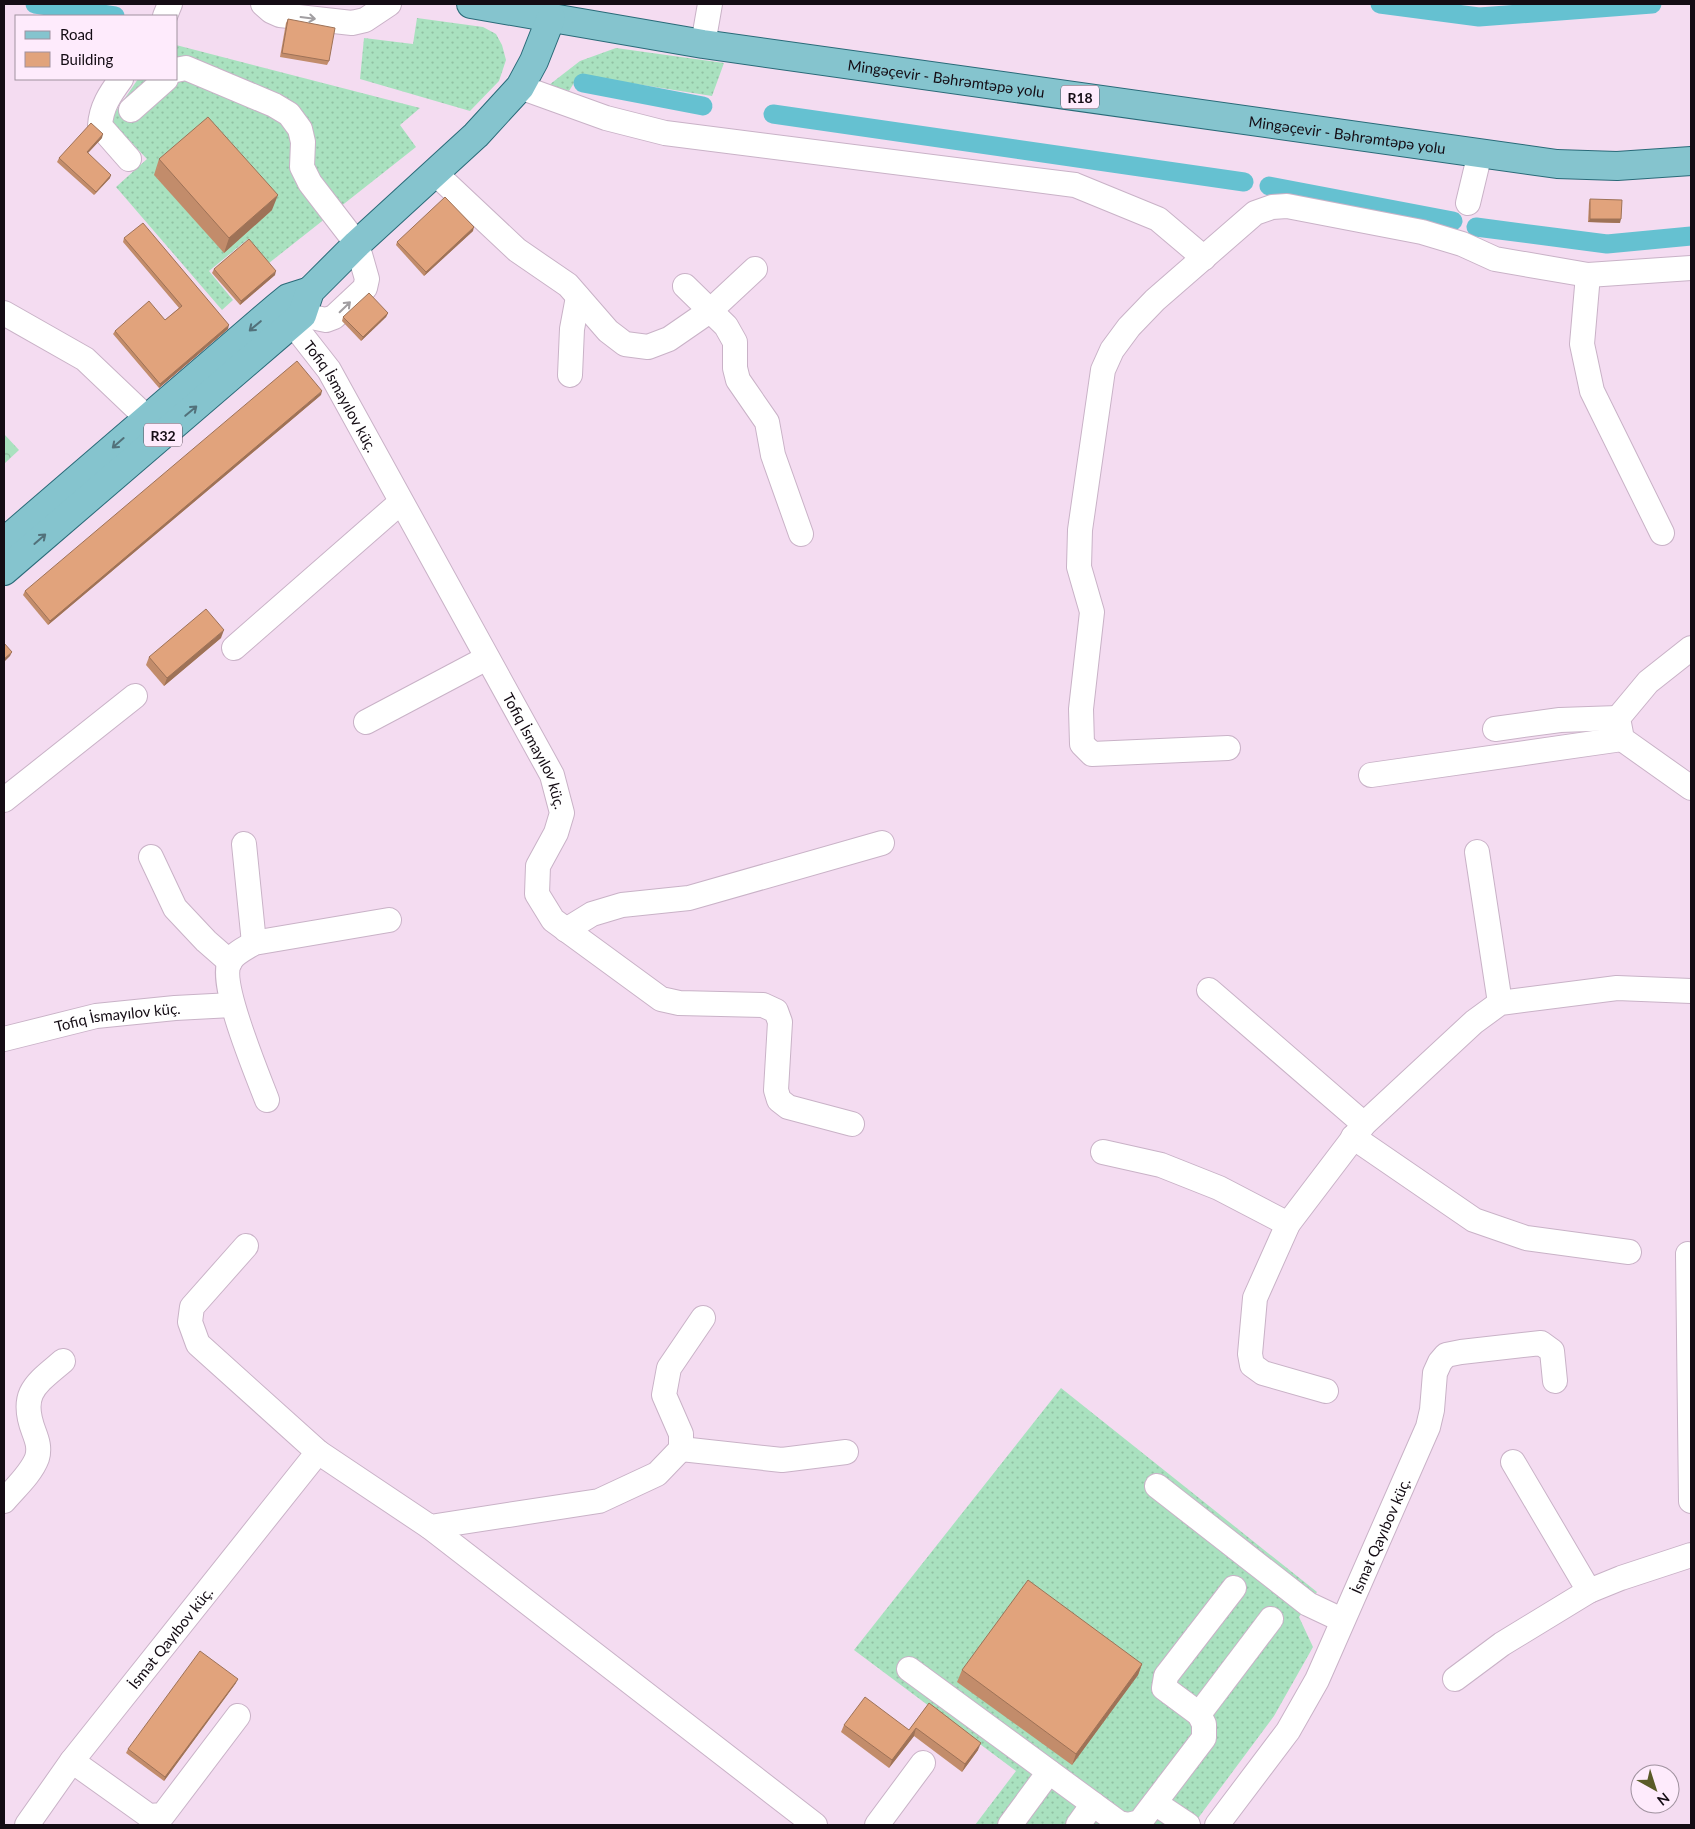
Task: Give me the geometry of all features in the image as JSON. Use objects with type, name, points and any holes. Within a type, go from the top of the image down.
[{"type":"main road","name":"Mingəçevir - Bəhrəmtəpə yolu","points":[[471,4],[703,44],[1557,164],[1617,166],[1691,161]]},
{"type":"main road","name":"R32","points":[[4,572],[296,309],[357,244],[476,135],[520,87],[534,61],[551,18]]},
{"type":"main road","name":"R32","points":[[4,542],[147,418],[296,309]]},
{"type":"street","points":[[263,4],[271,11],[280,15],[352,23],[365,20],[389,4]]},
{"type":"street","points":[[703,44],[710,4]]},
{"type":"street","points":[[178,70],[186,68],[274,105],[289,114],[300,129],[303,142],[302,166],[310,183],[357,244],[367,279],[365,288],[334,317],[326,320],[296,309]]},
{"type":"street","points":[[120,80],[110,94],[101,113],[100,126],[129,160]]},
{"type":"street","points":[[131,110],[165,80]]},
{"type":"street","points":[[520,87],[606,118],[665,133],[1075,185],[1158,219],[1204,258]]},
{"type":"street","points":[[1468,203],[1480,153]]},
{"type":"street","points":[[435,173],[517,250],[568,285],[608,330],[625,344],[648,347],[669,338],[711,310],[755,269]]},
{"type":"street","points":[[1228,748],[1092,754],[1082,744],[1081,709],[1092,612],[1079,567],[1080,530],[1104,370],[1112,350],[1129,327],[1155,300],[1255,213],[1272,207],[1288,206],[1422,232],[1462,244],[1495,259],[1588,276],[1691,268]]},
{"type":"street","points":[[1588,276],[1582,344],[1592,391],[1662,532]]},
{"type":"street","points":[[685,286],[726,326],[735,342],[735,368],[738,380],[767,422],[773,455],[801,534]]},
{"type":"street","points":[[570,375],[572,329],[578,297]]},
{"type":"street","name":"Tofiq İsmayılov küç.","points":[[296,309],[552,775],[562,813],[556,833],[538,866],[537,894],[552,920],[661,999],[679,1003],[763,1005],[776,1011],[780,1022],[776,1090],[779,1100],[788,1107],[852,1124]]},
{"type":"street","points":[[4,313],[84,359],[147,418]]},
{"type":"street","points":[[234,648],[401,502]]},
{"type":"street","points":[[1371,775],[1620,728],[1648,682],[1691,648]]},
{"type":"street","points":[[366,722],[487,658]]},
{"type":"street","points":[[4,800],[135,696]]},
{"type":"street","points":[[1495,729],[1560,720],[1620,728],[1691,788]]},
{"type":"street","points":[[566,930],[592,914],[622,905],[689,898],[882,843]]},
{"type":"street","points":[[244,844],[254,943]]},
{"type":"street","points":[[1477,852],[1500,1003]]},
{"type":"street","points":[[151,857],[175,908],[230,962]]},
{"type":"street","points":[[267,1100],[232,1005],[227,973],[230,962],[241,950],[254,943],[389,920]]},
{"type":"street","points":[[1326,1391],[1263,1373],[1252,1365],[1250,1354],[1256,1298],[1288,1224],[1359,1131],[1474,1022],[1500,1003],[1617,988],[1691,991]]},
{"type":"street","points":[[1209,990],[1359,1131],[1474,1220],[1526,1238],[1629,1252]]},
{"type":"street","name":"Tofiq İsmayılov küç.","points":[[4,1039],[96,1016],[175,1008],[232,1005]]},
{"type":"street","points":[[1103,1152],[1161,1164],[1219,1188],[1288,1224]]},
{"type":"street","points":[[246,1246],[192,1306],[190,1322],[198,1344],[318,1452],[430,1527],[815,1825]]},
{"type":"street","points":[[1688,1254],[1691,1501]]},
{"type":"street","points":[[430,1527],[600,1501],[657,1474],[681,1450],[681,1434],[664,1395],[669,1368],[703,1318]]},
{"type":"street","name":"İsmət Qayıbov küç.","points":[[1217,1825],[1288,1731],[1317,1680],[1428,1426],[1432,1410],[1435,1372],[1440,1362],[1446,1355],[1461,1352],[1542,1343],[1552,1351],[1555,1381]]},
{"type":"street","points":[[4,1501],[27,1474],[36,1458],[38,1444],[29,1419],[27,1402],[35,1385],[63,1361]]},
{"type":"street","points":[[681,1450],[782,1460],[846,1452]]},
{"type":"street","name":"İsmət Qayıbov küç.","points":[[27,1825],[72,1760],[318,1452]]},
{"type":"street","points":[[1513,1462],[1589,1590]]},
{"type":"street","points":[[1157,1486],[1308,1604],[1342,1620]]},
{"type":"street","points":[[1455,1679],[1502,1644],[1589,1590],[1691,1555]]},
{"type":"street","points":[[909,1669],[1118,1824],[1128,1825],[1140,1822],[1204,1738],[1204,1724],[1200,1714],[1164,1688],[1166,1676],[1234,1588]]},
{"type":"street","points":[[1200,1714],[1271,1619]]},
{"type":"street","points":[[72,1760],[149,1816],[163,1815],[238,1716]]},
{"type":"street","points":[[877,1825],[922,1763]]},
{"type":"street","points":[[1010,1825],[1049,1772]]},
{"type":"street","points":[[1155,1802],[1188,1825]]},
{"type":"street","points":[[1078,1825],[1093,1804]]},
{"type":"green space","points":[[417,18],[483,27],[496,34],[502,45],[506,60],[499,81],[470,111],[360,79],[364,38],[413,44]]},
{"type":"green space","points":[[178,46],[420,108],[400,125],[416,147],[269,263],[248,239],[209,271],[233,300],[222,310],[116,187],[147,159],[110,120],[137,80],[178,80]]},
{"type":"green space","points":[[616,48],[724,63],[712,96],[579,75],[569,91],[549,85],[580,61]]},
{"type":"green space","points":[[4,434],[19,450],[4,464]]},
{"type":"green space","points":[[1061,1388],[1317,1592],[1299,1617],[1313,1647],[1274,1716],[1193,1825],[975,1825],[1016,1771],[854,1650]]},
{"type":"building","points":[[288,19],[335,28],[329,61],[282,53]]},
{"type":"building","points":[[208,117],[278,195],[229,238],[159,159]]},
{"type":"building","points":[[91,123],[103,134],[87,152],[111,175],[96,192],[59,158]]},
{"type":"building","points":[[445,197],[474,227],[426,272],[397,242]]},
{"type":"building","points":[[1590,199],[1622,200],[1621,219],[1590,219]]},
{"type":"building","points":[[143,223],[229,325],[160,384],[115,331],[149,301],[165,320],[182,306],[124,238]]},
{"type":"building","points":[[249,239],[276,271],[241,301],[214,269]]},
{"type":"building","points":[[369,293],[388,313],[363,337],[343,317]]},
{"type":"building","points":[[297,361],[322,391],[50,621],[25,591]]},
{"type":"building","points":[[206,609],[224,630],[167,678],[149,657]]},
{"type":"building","points":[[4,643],[12,652],[4,659]]},
{"type":"building","points":[[1028,1580],[1142,1664],[1076,1754],[962,1670]]},
{"type":"building","points":[[200,1651],[238,1679],[165,1777],[128,1749]]},
{"type":"building","points":[[865,1697],[909,1730],[929,1703],[981,1743],[965,1764],[916,1728],[892,1760],[844,1725]]},
{"type":"waterway","points":[[35,4],[108,15]]},
{"type":"waterway","points":[[1380,4],[1479,17],[1652,4]]},
{"type":"waterway","points":[[583,83],[703,106]]},
{"type":"waterway","points":[[773,114],[1244,182]]},
{"type":"waterway","points":[[1269,186],[1453,221]]},
{"type":"waterway","points":[[1476,227],[1607,244],[1691,236]]}]
